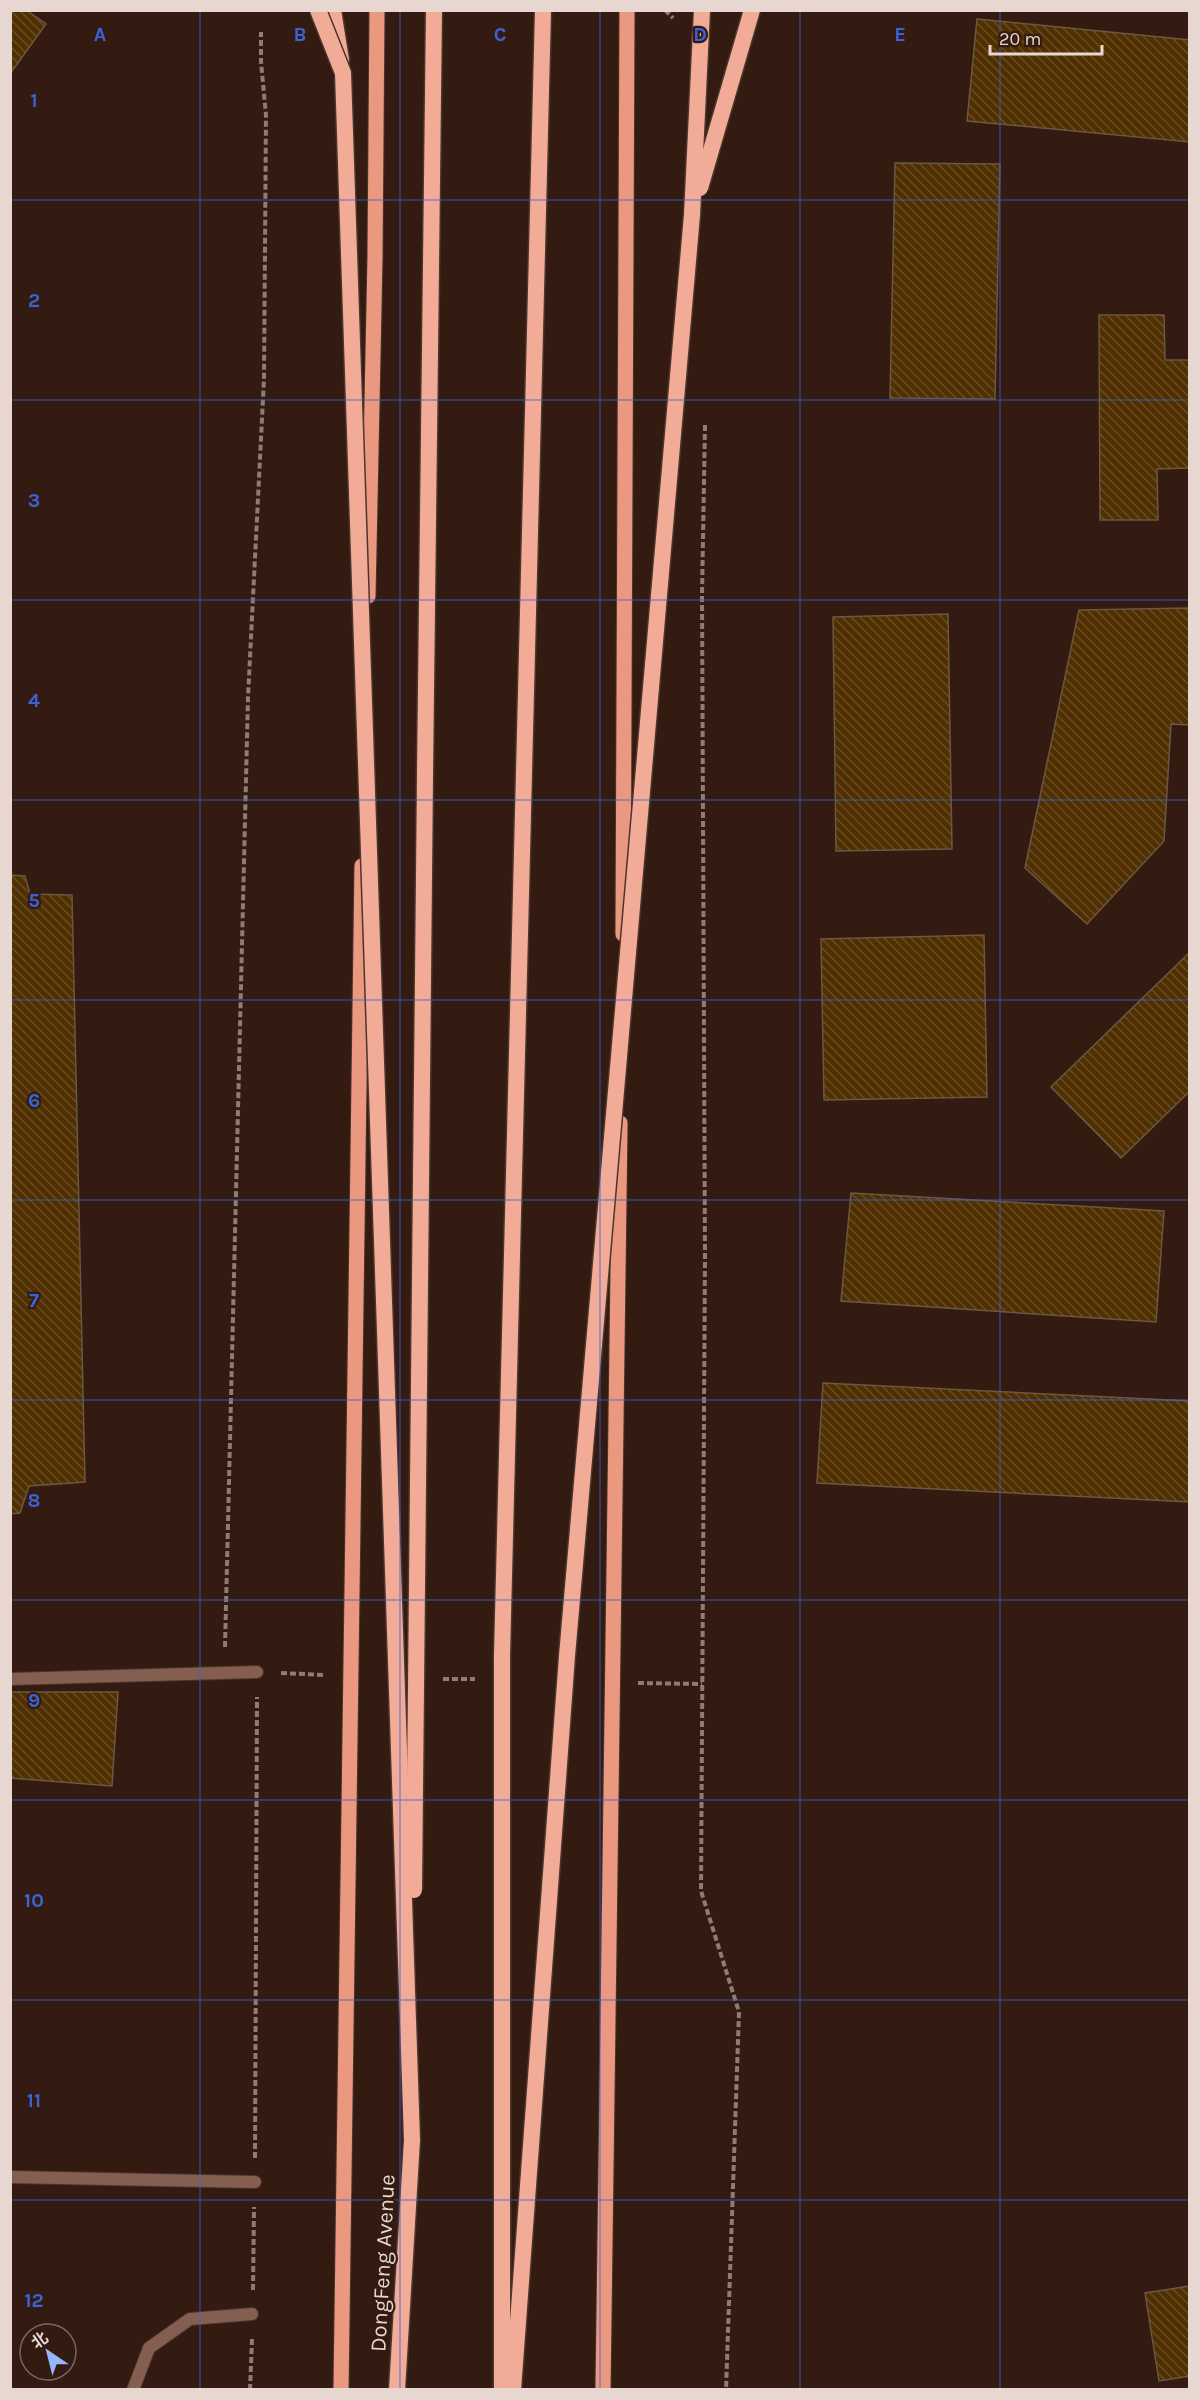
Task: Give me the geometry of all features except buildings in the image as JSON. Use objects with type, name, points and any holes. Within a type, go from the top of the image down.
[{"type":"highway","points":[[318,10],[344,72]]},
{"type":"highway","points":[[333,10],[344,72],[412,2140]]},
{"type":"highway","points":[[412,2140],[434,10]]},
{"type":"highway","points":[[502,2390],[502,1656],[543,10]]},
{"type":"highway","points":[[513,2390],[568,1644],[692,215],[702,10]]},
{"type":"highway","points":[[692,215],[752,10]]},
{"type":"highway","name":"DongFeng Avenue","points":[[398,2390],[412,2140]]},
{"type":"main road","points":[[341,2390],[377,10]]},
{"type":"main road","points":[[603,2390],[624,826],[627,10]]},
{"type":"street","points":[[10,1679],[257,1672]]},
{"type":"street","points":[[10,2177],[255,2182]]},
{"type":"street","points":[[133,2390],[149,2348],[190,2319],[252,2314]]},
{"type":"path","points":[[665,10],[680,24]]},
{"type":"path","points":[[224,1674],[248,697],[264,379],[266,115],[261,62],[261,32]]},
{"type":"path","points":[[705,417],[702,595],[705,1256],[701,1892],[739,2012],[726,2390]]}]
